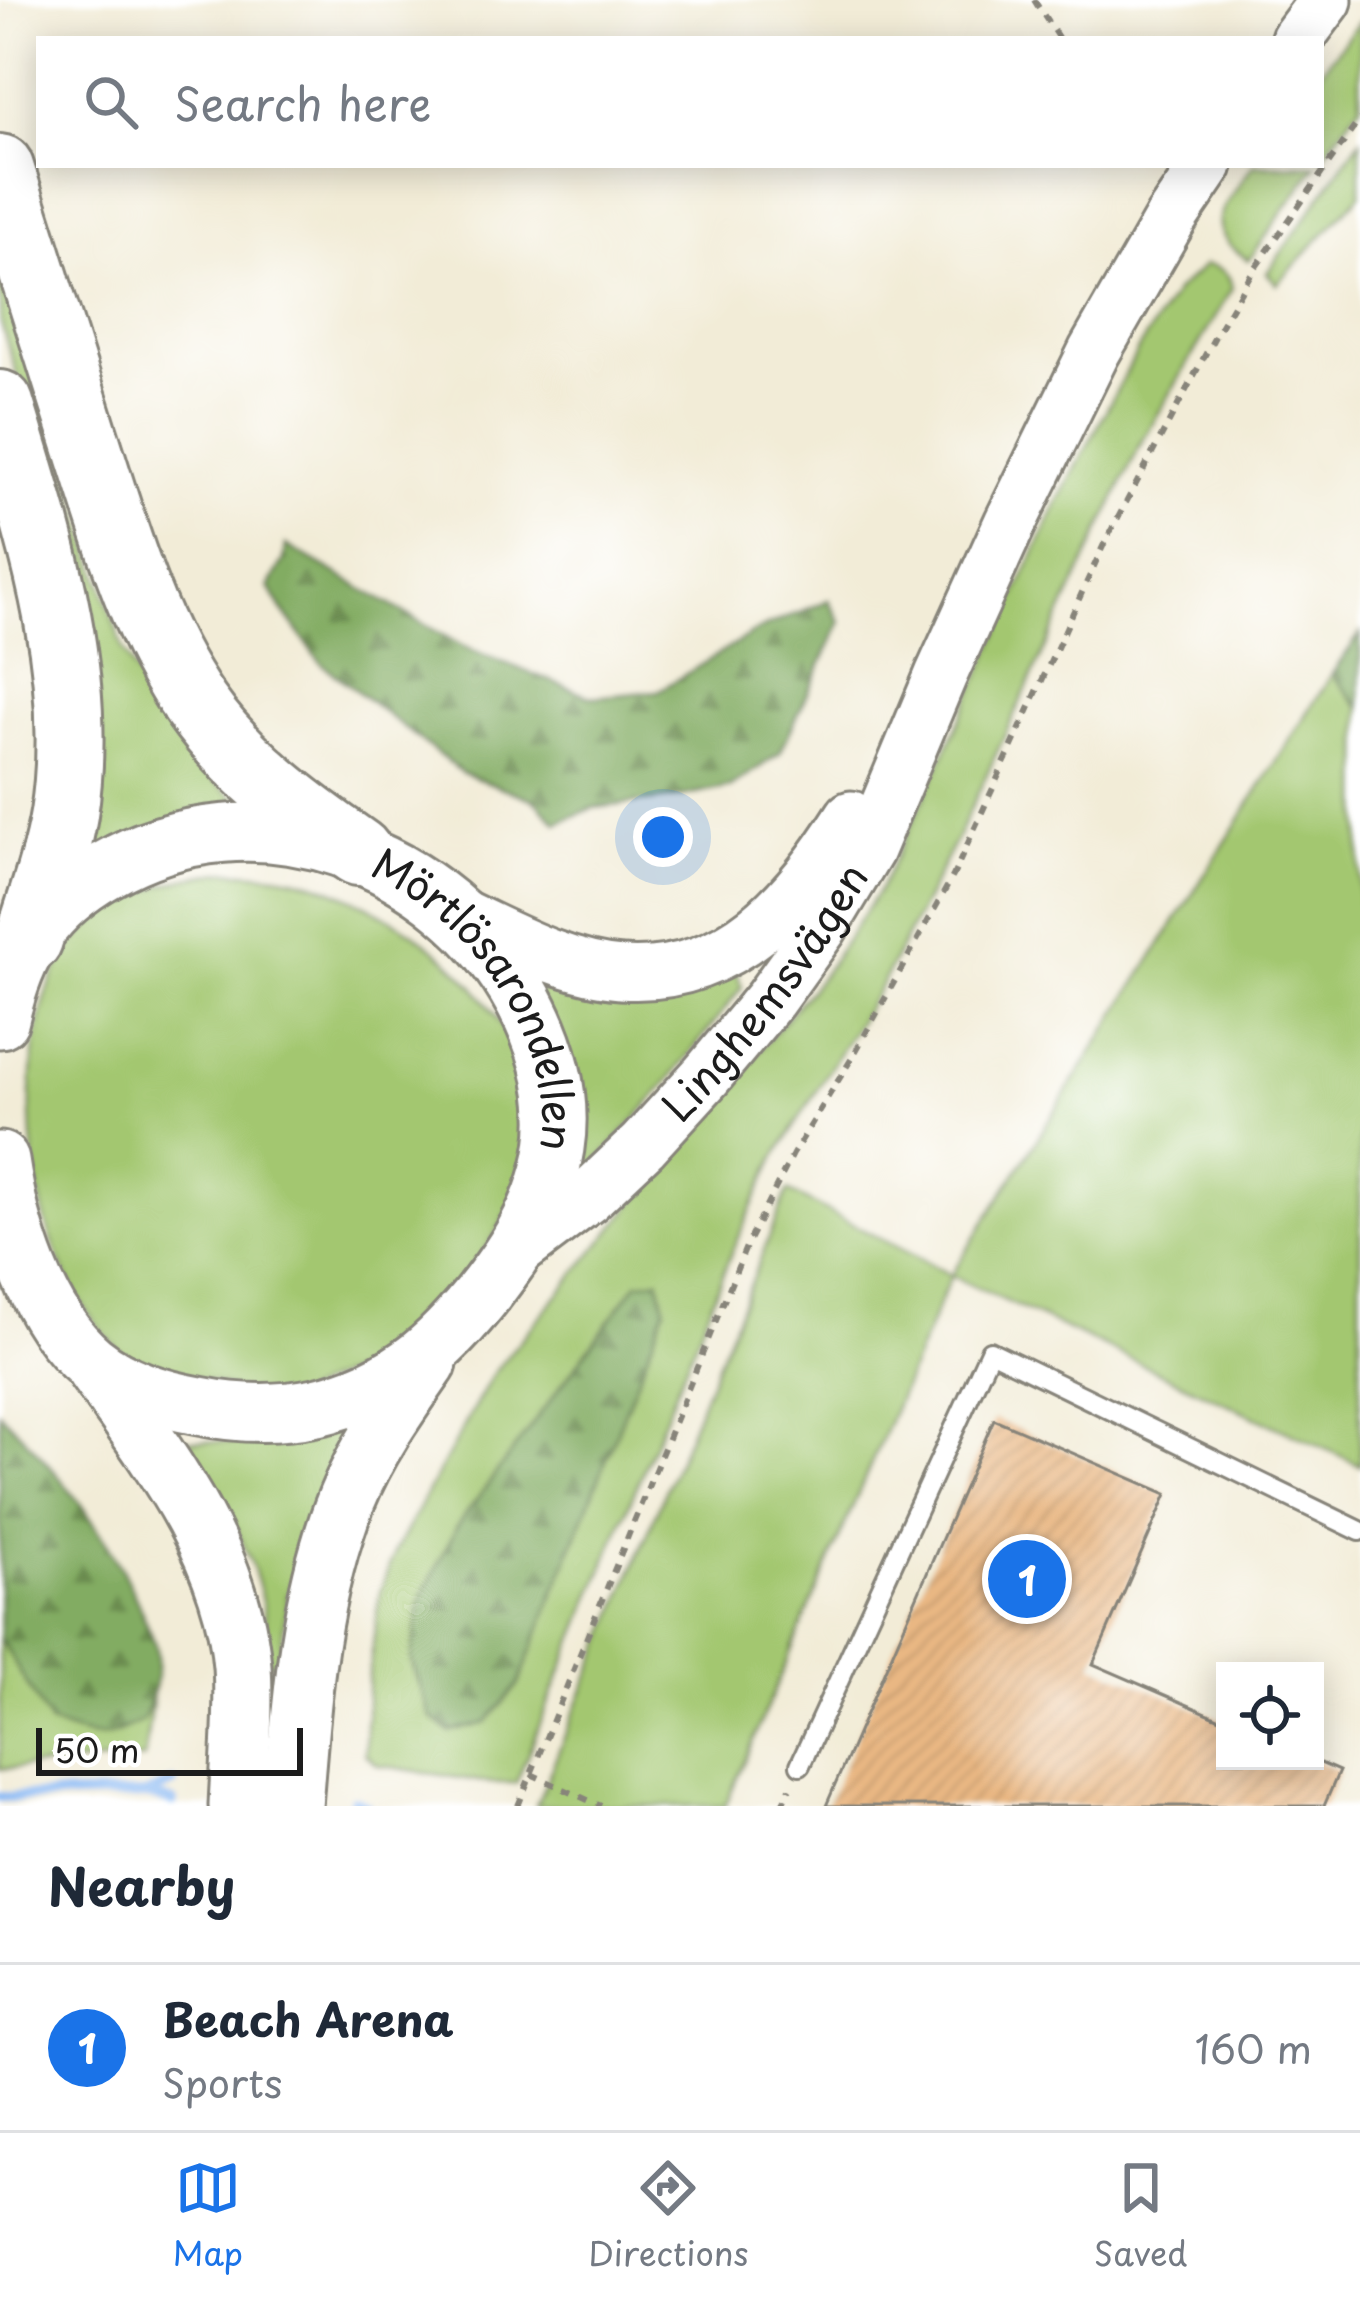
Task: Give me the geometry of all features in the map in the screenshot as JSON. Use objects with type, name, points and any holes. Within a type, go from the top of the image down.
[{"type":"highway","points":[[0,168],[100,485],[146,614],[173,670],[198,710],[244,761],[358,852]]},
{"type":"highway","points":[[0,404],[55,600],[67,682],[64,815],[29,939]]},
{"type":"main road","points":[[1299,36],[1326,0]]},
{"type":"main road","name":"Linghemsvägen","points":[[513,1255],[587,1198],[643,1145],[770,999],[821,928],[868,850],[941,675],[1094,352],[1205,168]]},
{"type":"main road","name":"Linghemsvägen","points":[[458,914],[537,949],[619,973],[687,967],[741,944],[770,922],[813,873],[941,675]]},
{"type":"main road","name":"Mörtlösarondellen","points":[[0,1019],[16,962],[29,939],[49,912],[83,883],[159,844],[243,832],[313,840],[358,852],[412,879],[458,914],[498,958],[517,988],[545,1047],[553,1077],[556,1144],[541,1199],[513,1255],[479,1301],[445,1340],[408,1368],[353,1396],[298,1411],[213,1409],[130,1387],[73,1341]]},
{"type":"main road","points":[[0,1161],[9,1211],[37,1289],[157,1455],[196,1519],[221,1579],[242,1665],[238,1806]]},
{"type":"main road","points":[[0,1273],[73,1341]]},
{"type":"main road","points":[[292,1806],[308,1658],[330,1548],[370,1451],[445,1340]]},
{"type":"lane","points":[[800,1765],[990,1351],[1360,1531]]},
{"type":"path","points":[[1034,0],[1057,36]]},
{"type":"path","points":[[518,1806],[748,1242],[793,1154],[953,876],[1105,542],[1220,327],[1251,274],[1360,118]]},
{"type":"path","points":[[531,1774],[601,1806]]},
{"type":"green space","points":[[1360,21],[1360,105],[1324,154],[1324,67]]},
{"type":"green space","points":[[1360,140],[1360,195],[1277,284],[1267,273]]},
{"type":"green space","points":[[1251,168],[1314,168],[1249,260],[1223,237],[1221,215]]},
{"type":"green space","points":[[1205,265],[1223,271],[1232,288],[1139,447],[958,836],[882,984],[775,1158],[735,1244],[516,1783],[378,1765],[365,1754],[368,1681],[380,1591],[395,1551],[494,1372],[826,970],[881,887],[1059,500],[1139,348],[1176,291]]},
{"type":"green space","points":[[0,266],[123,650],[182,746],[207,774],[258,816],[85,865],[74,563],[0,320]]},
{"type":"green space","points":[[286,545],[464,647],[592,697],[658,691],[760,629],[829,600],[841,622],[780,753],[731,787],[593,808],[557,823],[535,800],[462,773],[321,663],[269,587],[284,560]]},
{"type":"green space","points":[[1360,634],[1360,707],[1332,674]]},
{"type":"green space","points":[[1332,674],[1360,707],[1360,1465],[951,1276],[725,1806],[536,1806],[788,1191],[951,1275]]},
{"type":"green space","points":[[228,871],[317,884],[361,902],[441,954],[501,1025],[520,1067],[528,1113],[526,1163],[513,1201],[478,1261],[451,1295],[393,1354],[285,1400],[157,1369],[123,1354],[89,1315],[65,1273],[48,1229],[34,1160],[31,1121],[36,1040],[57,969],[75,941],[125,901],[186,879]]},
{"type":"green space","points":[[533,970],[736,971],[742,987],[667,1083],[575,1188]]},
{"type":"green space","points":[[659,1279],[665,1308],[519,1684],[486,1723],[450,1732],[431,1717],[411,1659],[421,1599],[457,1526],[637,1283]]},
{"type":"green space","points":[[0,1413],[43,1458],[100,1532],[154,1641],[156,1677],[142,1721],[115,1733],[87,1735],[50,1724],[0,1638]]},
{"type":"green space","points":[[362,1423],[306,1535],[288,1594],[279,1664],[268,1663],[264,1612],[250,1561],[221,1499],[185,1440],[259,1444]]},
{"type":"green space","points":[[0,1638],[51,1724],[142,1721],[153,1694],[144,1759],[0,1769]]},
{"type":"building","points":[[994,1419],[1167,1494],[1093,1664],[1216,1717],[1216,1770],[1324,1770],[1324,1764],[1339,1771],[1324,1806],[826,1806]]},
{"type":"waterway","points":[[0,1797],[145,1795],[173,1783]]},
{"type":"waterway","points":[[147,1795],[173,1802]]},
{"type":"waterway","points":[[354,1800],[366,1806]]},
{"type":"place","name":"Beach Arena","points":[[1027,1579]]}]
